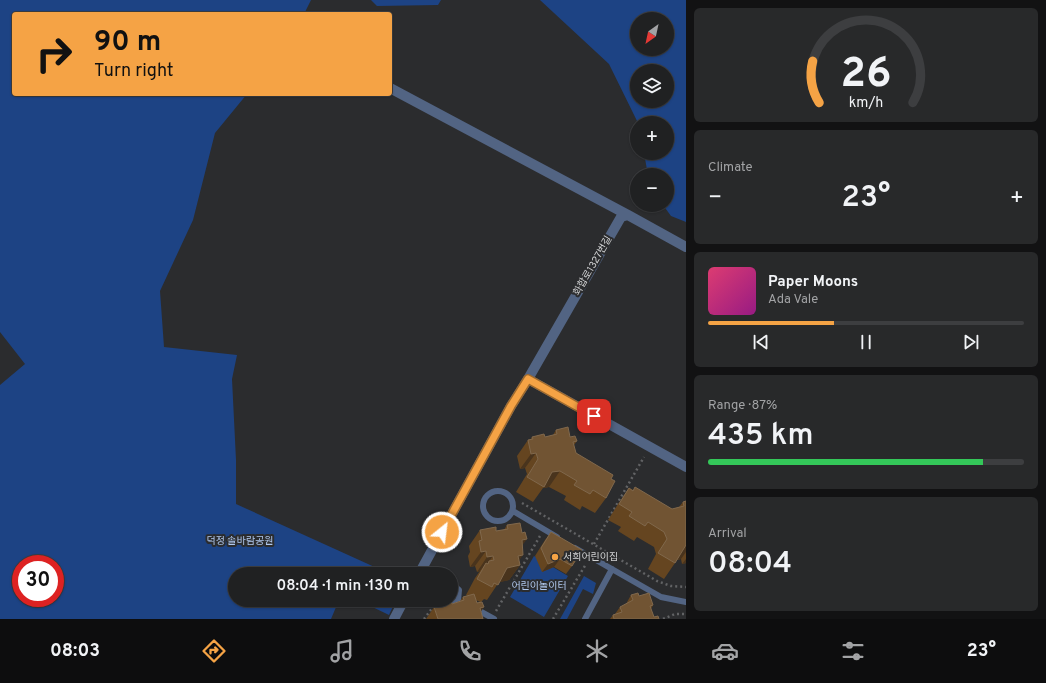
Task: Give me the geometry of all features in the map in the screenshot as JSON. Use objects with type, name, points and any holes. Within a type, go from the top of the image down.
[{"type":"street","points":[[392,89],[686,247]]},
{"type":"street","name":"화합로1327번길","points":[[423,567],[511,406],[620,219],[623,215],[628,215]]},
{"type":"street","points":[[528,379],[686,467]]},
{"type":"street","points":[[394,619],[400,607]]},
{"type":"lane","points":[[493,492],[503,492],[511,497],[514,507],[513,511],[507,519],[496,522],[484,513],[484,502],[489,494],[493,492]]},
{"type":"lane","points":[[513,511],[661,597],[686,602]]},
{"type":"lane","points":[[585,619],[612,569]]},
{"type":"lane","points":[[458,589],[458,599],[493,619]]},
{"type":"path","points":[[594,544],[644,457]]},
{"type":"path","points":[[522,503],[657,580],[671,586],[686,587]]},
{"type":"path","points":[[493,619],[540,535],[547,539]]},
{"type":"path","points":[[553,619],[587,562],[592,564]]},
{"type":"path","points":[[424,619],[433,607]]},
{"type":"path","points":[[663,619],[675,614],[686,614]]},
{"type":"green space","name":"덕정 솔바람공원","points":[[0,0],[311,0],[305,12],[12,12],[12,96],[245,96],[215,133],[193,220],[160,291],[164,347],[237,355],[232,379],[236,460],[236,504],[375,567],[228,567],[228,607],[336,607],[331,619],[0,619],[0,385],[25,364],[0,332]]},
{"type":"green space","points":[[371,0],[441,0],[438,5],[377,6]]},
{"type":"green space","points":[[540,0],[686,0],[686,222],[671,216],[668,212],[674,212],[674,168],[647,168],[645,160],[674,160],[674,116],[635,116],[631,108],[674,108],[674,64],[630,64],[630,107],[609,64]]},
{"type":"green space","name":"어린이놀이터","points":[[534,556],[568,576],[544,617],[510,597]]},
{"type":"green space","points":[[584,576],[596,583],[593,594],[583,589],[567,619],[560,619]]},
{"type":"green space","points":[[372,607],[393,607],[389,615]]},
{"type":"building","points":[[568,427],[570,437],[575,436],[577,441],[573,442],[576,453],[613,475],[611,479],[615,481],[606,498],[593,490],[590,494],[574,485],[577,481],[560,471],[552,472],[544,487],[527,477],[538,459],[536,453],[531,454],[528,440],[533,439],[532,437],[544,434],[545,437],[557,434],[556,430]]},
{"type":"building","points":[[635,487],[672,509],[684,506],[683,502],[686,501],[686,545],[675,563],[658,553],[667,539],[664,532],[648,522],[645,526],[629,516],[632,512],[619,504],[629,488],[633,491]]},
{"type":"building","points":[[520,523],[522,533],[525,532],[527,539],[522,540],[523,555],[518,556],[520,565],[507,568],[498,585],[494,583],[492,587],[477,579],[486,563],[488,564],[489,561],[494,560],[493,556],[487,557],[486,551],[481,552],[479,541],[482,540],[480,530],[496,527],[496,531],[508,529],[507,525]]},
{"type":"building","points":[[551,532],[582,550],[572,566],[560,559],[548,564],[541,548]]},
{"type":"building","points":[[638,593],[639,596],[649,593],[653,605],[650,606],[654,617],[658,616],[659,619],[614,619],[613,615],[622,612],[620,607],[633,600],[631,595]]},
{"type":"building","points":[[474,594],[477,603],[482,602],[484,607],[480,608],[483,619],[438,619],[434,607],[458,607],[458,602],[464,600],[463,597]]},
{"type":"place","name":"서희어린이집","points":[[555,557]]},
{"type":"route","points":[[442,532],[511,406],[528,379],[594,416]]}]
